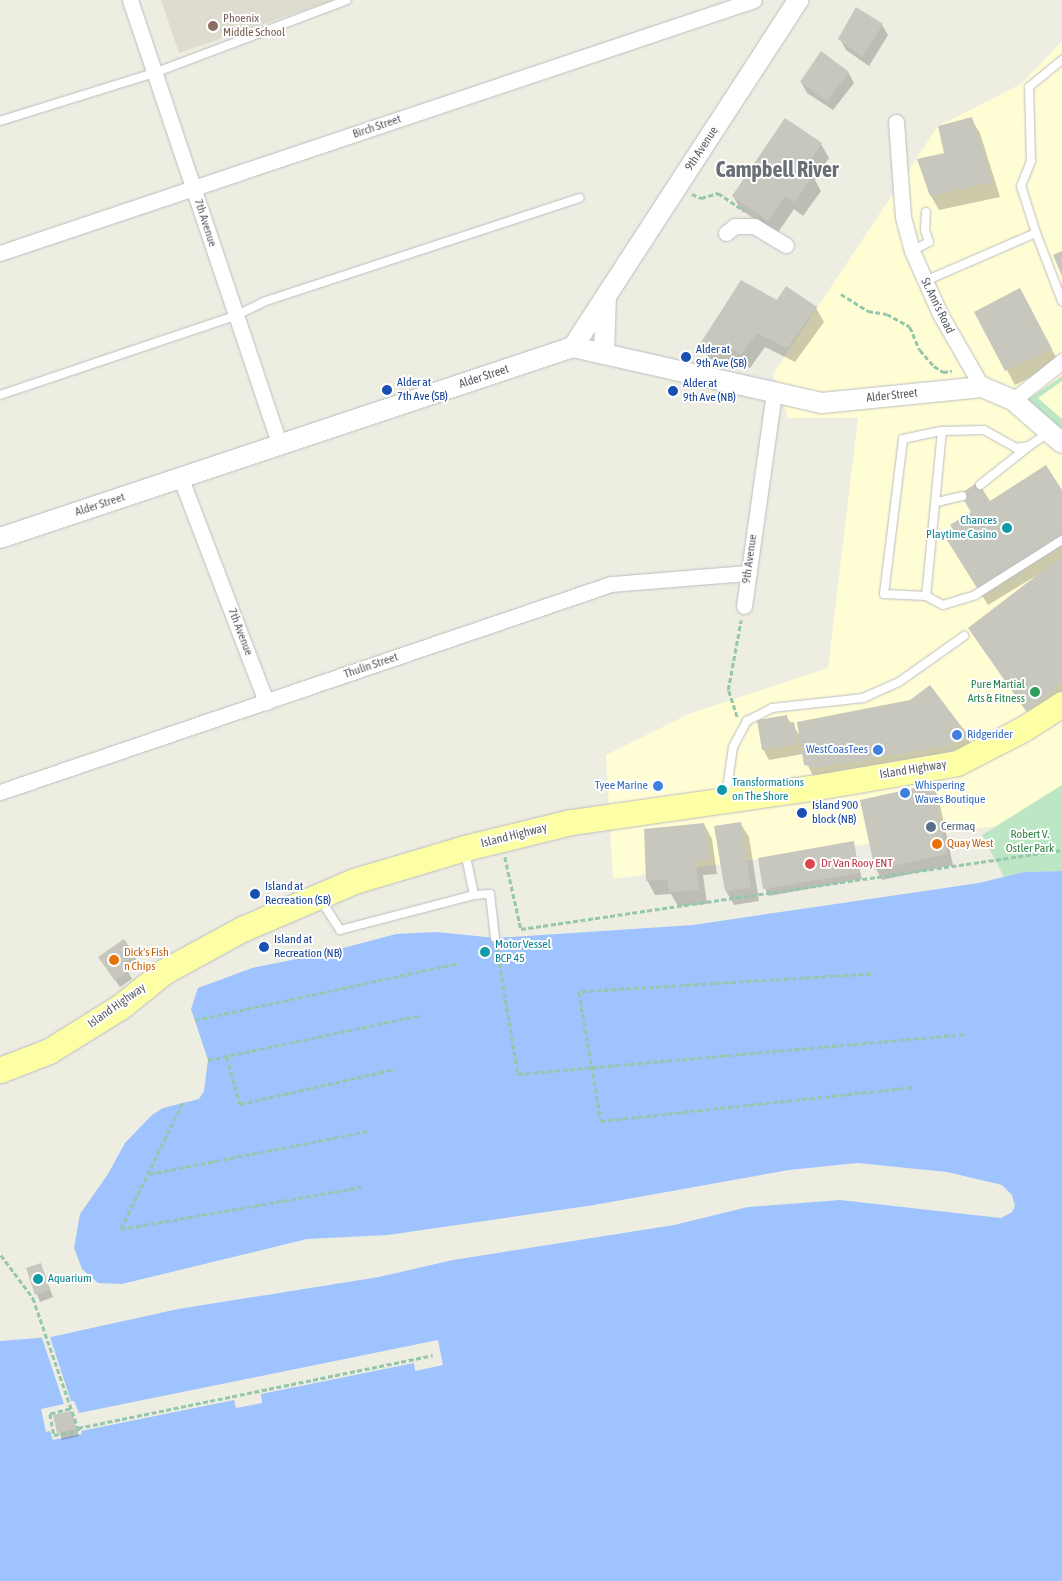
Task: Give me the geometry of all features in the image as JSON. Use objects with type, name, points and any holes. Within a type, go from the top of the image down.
[{"type":"main road","name":"Island Highway","points":[[0,1070],[49,1051],[120,1007],[165,971],[242,928],[354,881],[465,848],[571,822],[726,801],[957,763],[1023,729],[1062,704]]},
{"type":"street","name":"7th Avenue","points":[[130,0],[280,445]]},
{"type":"street","name":"Birch Street","points":[[0,253],[754,0]]},
{"type":"street","name":"9th Avenue","points":[[573,347],[798,0]]},
{"type":"street","name":"St. Ann's Road","points":[[896,122],[903,218],[912,251],[924,281],[971,371],[982,387]]},
{"type":"street","points":[[726,233],[734,226],[754,226],[786,245]]},
{"type":"street","points":[[604,353],[606,297]]},
{"type":"street","name":"Alder Street","points":[[0,538],[573,347],[822,403],[982,387]]},
{"type":"street","points":[[1013,400],[1062,361]]},
{"type":"street","points":[[982,387],[1013,400],[1056,437]]},
{"type":"street","name":"9th Avenue","points":[[744,606],[774,393]]},
{"type":"street","name":"7th Avenue","points":[[181,479],[266,702]]},
{"type":"street","name":"Thulin Street","points":[[0,792],[611,584],[749,573]]},
{"type":"lane","points":[[0,121],[154,73],[347,0]]},
{"type":"lane","points":[[1062,60],[1029,87],[1032,161],[1021,186],[1036,233],[1062,301]]},
{"type":"lane","points":[[0,394],[235,316],[266,301],[580,198]]},
{"type":"lane","points":[[912,251],[929,242],[925,230],[926,212]]},
{"type":"lane","points":[[924,281],[1036,233]]},
{"type":"lane","points":[[1056,437],[1029,446],[1016,448],[984,430],[942,431],[903,439],[884,594],[926,596],[943,605],[975,595],[1062,540]]},
{"type":"lane","points":[[926,596],[937,502],[942,431]]},
{"type":"lane","points":[[980,485],[1029,446]]},
{"type":"lane","points":[[937,502],[962,496]]},
{"type":"lane","points":[[726,801],[733,747],[747,721],[772,708],[863,698],[899,682],[964,636]]},
{"type":"lane","points":[[465,848],[474,895]]},
{"type":"lane","points":[[318,896],[340,930],[474,895],[490,894],[496,938]]},
{"type":"path","points":[[677,187],[701,198],[718,193],[749,214]]},
{"type":"path","points":[[841,294],[868,311],[887,314],[910,327],[920,350],[943,372],[971,371]]},
{"type":"path","points":[[744,606],[728,690],[733,712],[744,726]]},
{"type":"path","points":[[502,839],[521,929],[1062,850]]},
{"type":"path","points":[[496,938],[503,998],[518,1074],[964,1034]]},
{"type":"path","points":[[195,1020],[458,963]]},
{"type":"path","points":[[871,974],[579,992],[601,1121],[914,1087]]},
{"type":"path","points":[[208,1060],[421,1015]]},
{"type":"path","points":[[227,1056],[240,1104],[396,1069]]},
{"type":"path","points":[[184,1103],[121,1229],[362,1187]]},
{"type":"path","points":[[148,1174],[368,1131]]},
{"type":"path","points":[[1,1256],[33,1298],[78,1428]]},
{"type":"path","points":[[70,1409],[50,1414],[54,1435],[78,1431],[78,1428],[433,1355]]},
{"type":"shaded area","name":"Phoenix Middle School","points":[[161,0],[334,0],[179,53]]},
{"type":"shaded area","points":[[1062,41],[1062,817],[613,879],[606,755],[691,713],[828,668],[858,418],[788,418],[773,374],[938,126],[1021,84]]},
{"type":"green space","points":[[1062,376],[1062,381],[1038,398],[1062,419],[1062,437],[1023,403]]},
{"type":"green space","name":"Robert V. Ostler Park","points":[[1062,785],[1062,871],[1024,872],[1004,877],[982,835]]},
{"type":"water","points":[[1062,871],[1062,1581],[0,1581],[0,1341],[51,1337],[178,1309],[379,1277],[453,1260],[674,1225],[748,1207],[840,1200],[1001,1218],[1012,1212],[1015,1206],[1012,1195],[1002,1185],[947,1172],[857,1163],[789,1170],[594,1205],[388,1235],[307,1239],[122,1284],[98,1283],[82,1269],[74,1248],[80,1214],[108,1174],[125,1143],[152,1115],[163,1108],[199,1099],[204,1091],[208,1060],[191,1009],[198,988],[252,968],[317,955],[396,934],[437,932],[496,938],[693,925],[979,883],[1024,872]]},
{"type":"pier","points":[[49,1334],[71,1401],[74,1401],[79,1413],[438,1340],[443,1365],[415,1371],[414,1363],[261,1394],[262,1403],[236,1408],[234,1400],[81,1431],[82,1434],[53,1440],[50,1431],[46,1432],[41,1409],[64,1404],[41,1335]]},
{"type":"building","points":[[856,7],[883,24],[862,57],[838,39]]},
{"type":"building","points":[[821,51],[849,72],[827,101],[800,82]]},
{"type":"building","points":[[972,117],[993,182],[930,196],[917,159],[944,153],[938,126]]},
{"type":"building","points":[[785,118],[822,143],[804,169],[813,175],[795,202],[785,196],[768,221],[732,196]]},
{"type":"building","points":[[1062,251],[1062,276],[1053,255]]},
{"type":"building","points":[[741,280],[777,300],[786,286],[817,307],[787,348],[757,333],[741,354],[725,345],[717,354],[700,344]]},
{"type":"building","points":[[1020,288],[1052,349],[1005,371],[974,312]]},
{"type":"building","name":"Chances Playtime Casino","points":[[1046,465],[1062,490],[1062,538],[979,591],[945,537],[954,531],[950,525],[971,512],[960,494],[978,482],[990,501]]},
{"type":"building","points":[[1062,556],[1062,683],[1026,711],[968,628]]},
{"type":"building","points":[[930,685],[968,735],[951,745],[817,768],[804,765],[797,722],[910,700]]},
{"type":"building","points":[[787,715],[788,723],[794,722],[798,744],[762,750],[757,720]]},
{"type":"building","points":[[933,784],[947,854],[875,870],[860,800]]},
{"type":"building","points":[[741,822],[751,887],[725,891],[714,826]]},
{"type":"building","points":[[704,823],[709,860],[696,861],[699,890],[669,892],[667,879],[646,881],[644,829]]},
{"type":"building","points":[[854,841],[859,873],[763,889],[758,858]]},
{"type":"building","name":"Dick's Fish n Chips","points":[[124,939],[135,955],[123,963],[129,971],[115,981],[98,957]]},
{"type":"building","name":"Aquarium","points":[[41,1263],[50,1290],[35,1295],[26,1268]]},
{"type":"building","points":[[72,1411],[76,1429],[57,1433],[53,1415]]},
{"type":"place","name":"Phoenix Middle School","points":[[213,26]]},
{"type":"place","name":"Alder at 9th Ave (SB)","points":[[686,357]]},
{"type":"place","name":"Alder at 7th Ave (SB)","points":[[387,390]]},
{"type":"place","name":"Alder at 9th Ave (NB)","points":[[673,391]]},
{"type":"place","name":"Chances Playtime Casino","points":[[1007,528]]},
{"type":"place","name":"Pure Martial Arts & Fitness","points":[[1035,692]]},
{"type":"place","name":"Ridgerider","points":[[957,735]]},
{"type":"place","name":"WestCoasTees","points":[[878,750]]},
{"type":"place","name":"Tyee Marine","points":[[658,786]]},
{"type":"place","name":"Transformations on The Shore","points":[[722,790]]},
{"type":"place","name":"Whispering Waves Boutique","points":[[905,793]]},
{"type":"place","name":"Island 900 block (NB)","points":[[802,813]]},
{"type":"place","name":"Cermaq","points":[[931,827]]},
{"type":"place","name":"Quay West","points":[[937,844]]},
{"type":"place","name":"Dr Van Rooy ENT","points":[[810,864]]},
{"type":"place","name":"Island at Recreation (SB)","points":[[255,894]]},
{"type":"place","name":"Island at Recreation (NB)","points":[[264,947]]},
{"type":"place","name":"Motor Vessel BCP 45","points":[[485,952]]},
{"type":"place","name":"Dick's Fish n Chips","points":[[114,960]]},
{"type":"place","name":"Aquarium","points":[[38,1279]]},
{"type":"district","name":"Campbell River","points":[[777,170]]}]
